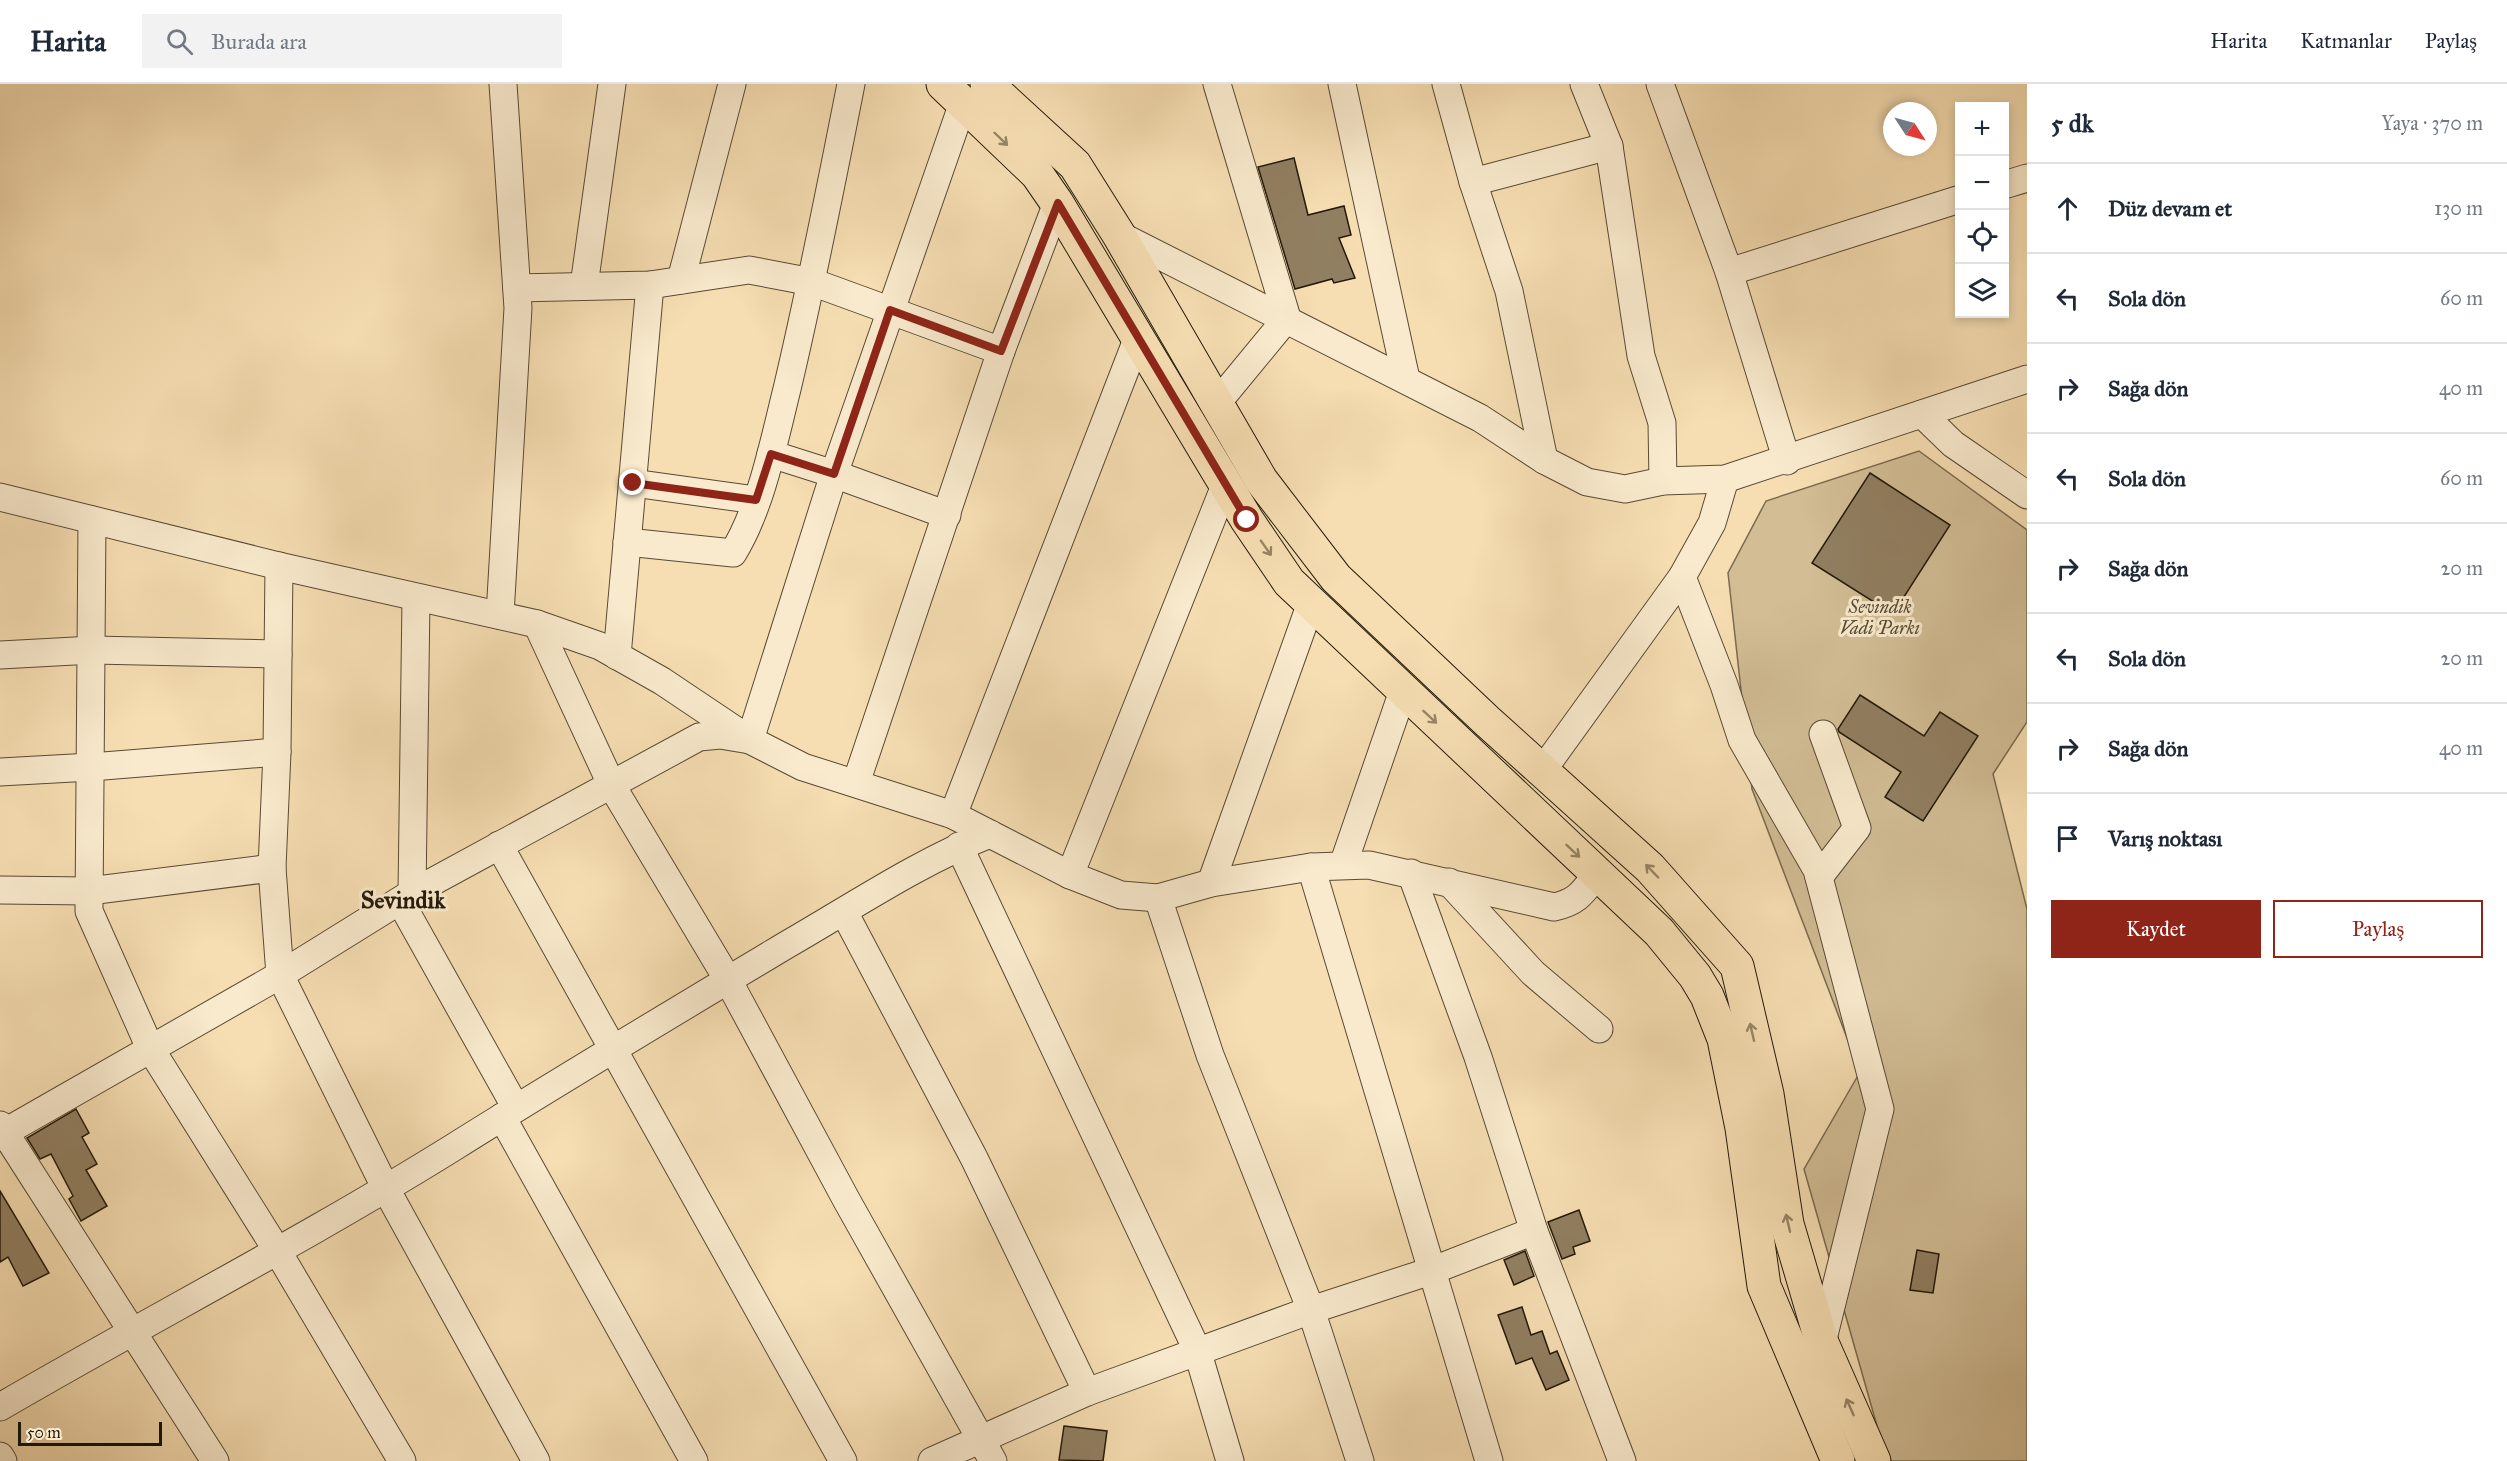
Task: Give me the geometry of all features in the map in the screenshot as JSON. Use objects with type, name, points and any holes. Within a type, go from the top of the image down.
[{"type":"main road","points":[[965,90],[1037,174],[1058,203],[1247,520],[1289,582],[1659,932],[1695,976],[1707,996],[1727,1050],[1742,1128],[1764,1286],[1838,1461]]},
{"type":"main road","points":[[965,90],[1075,165],[1119,235],[1261,480],[1336,578],[1542,771],[1650,868],[1737,966],[1767,1094],[1787,1224],[1822,1343],[1874,1461]]},
{"type":"street","points":[[500,615],[517,320],[517,288],[503,84]]},
{"type":"street","points":[[584,286],[612,84]]},
{"type":"street","points":[[681,279],[732,84]]},
{"type":"street","points":[[627,542],[733,554],[743,537],[771,454],[812,282],[851,84]]},
{"type":"street","points":[[1217,84],[1287,318]]},
{"type":"street","points":[[1342,84],[1406,379]]},
{"type":"street","points":[[1446,84],[1473,182],[1509,291],[1544,460]]},
{"type":"street","points":[[1584,84],[1609,146],[1641,356],[1662,423],[1663,481]]},
{"type":"street","points":[[1663,85],[1729,272],[1787,460]]},
{"type":"street","points":[[750,740],[834,474],[965,90]]},
{"type":"street","points":[[1473,182],[1609,146]]},
{"type":"street","points":[[2009,183],[2027,178]]},
{"type":"street","points":[[1729,272],[1955,200]]},
{"type":"street","points":[[856,783],[1001,351],[1058,203]]},
{"type":"street","points":[[1119,235],[1287,318],[1480,418],[1544,460],[1587,483],[1625,489],[1663,481],[1725,479],[2027,379]]},
{"type":"street","points":[[517,288],[650,285],[749,270],[812,282],[1001,351]]},
{"type":"street","points":[[617,656],[650,285]]},
{"type":"street","points":[[1217,403],[1287,318]]},
{"type":"street","points":[[953,815],[1138,337]]},
{"type":"street","points":[[1922,414],[1953,444],[2027,495]]},
{"type":"street","points":[[771,454],[947,515]]},
{"type":"street","points":[[1542,771],[1682,577],[1712,523],[1725,479]]},
{"type":"street","points":[[633,483],[756,500]]},
{"type":"street","points":[[1070,875],[1226,483]]},
{"type":"street","points":[[0,497],[279,566],[537,624],[600,646],[662,681],[750,740],[803,767],[953,815],[1070,875],[1121,895],[1158,898],[1211,883],[1311,867],[1369,865],[1554,907],[1569,904],[1581,896],[1598,874]]},
{"type":"street","points":[[92,520],[93,650],[89,911],[150,1048],[278,1252],[402,1461]]},
{"type":"street","points":[[279,566],[277,752],[272,868],[280,975],[386,1189],[536,1461]]},
{"type":"street","points":[[1682,577],[1724,685],[1742,740],[1817,870],[1880,1109],[1822,1343]]},
{"type":"street","points":[[416,598],[406,897],[509,1113],[694,1461]]},
{"type":"street","points":[[1211,883],[1311,603]]},
{"type":"street","points":[[537,624],[612,786],[728,980],[847,1201],[987,1450]]},
{"type":"street","points":[[0,655],[93,650],[278,654]]},
{"type":"street","points":[[1343,865],[1402,691]]},
{"type":"street","points":[[1819,877],[1857,828],[1823,734]]},
{"type":"street","points":[[214,1460],[133,1330],[1,1131],[280,975],[406,897],[499,844],[612,786],[699,737],[720,735],[750,740]]},
{"type":"street","points":[[0,772],[277,752]]},
{"type":"street","points":[[0,1407],[386,1189],[614,1048],[844,912],[959,846],[990,834]]},
{"type":"street","points":[[499,844],[843,1461]]},
{"type":"street","points":[[959,846],[1197,1350],[1230,1461]]},
{"type":"street","points":[[1311,867],[1489,1461]]},
{"type":"street","points":[[0,890],[89,891],[272,868]]},
{"type":"street","points":[[1411,873],[1478,1057],[1534,1231],[1613,1458]]},
{"type":"street","points":[[1449,882],[1533,973],[1599,1029]]},
{"type":"street","points":[[1158,898],[1210,1055],[1311,1310],[1360,1461]]},
{"type":"street","points":[[844,912],[974,1158],[1087,1392]]},
{"type":"street","points":[[932,1461],[987,1450],[1087,1392],[1197,1350],[1431,1271],[1534,1231]]},
{"type":"street","points":[[0,1456],[3,1461]]},
{"type":"green space","name":"Sevindik Vadi Parkı","points":[[1919,451],[2027,530],[2027,722],[1993,774],[2027,909],[2027,1461],[1887,1461],[1804,1169],[1860,1072],[1752,789],[1728,573],[1766,501]]},
{"type":"building","points":[[1294,158],[1308,215],[1344,206],[1351,235],[1339,238],[1355,278],[1334,283],[1332,279],[1295,289],[1258,167]]},
{"type":"building","points":[[1870,473],[1950,525],[1893,614],[1812,563]]},
{"type":"building","points":[[1860,695],[1924,736],[1940,712],[1978,736],[1923,821],[1885,797],[1901,772],[1839,732],[1838,729]]},
{"type":"building","points":[[76,1109],[89,1133],[82,1137],[97,1164],[86,1170],[107,1206],[81,1221],[69,1199],[73,1196],[51,1154],[40,1159],[27,1138]]},
{"type":"building","points":[[0,1191],[49,1273],[23,1286],[8,1257],[0,1262]]},
{"type":"building","points":[[1579,1210],[1590,1241],[1573,1247],[1575,1254],[1562,1259],[1548,1222]]},
{"type":"building","points":[[1917,1250],[1939,1254],[1933,1293],[1910,1290]]},
{"type":"building","points":[[1525,1251],[1534,1276],[1514,1285],[1504,1260]]},
{"type":"building","points":[[1522,1307],[1531,1335],[1542,1331],[1550,1354],[1557,1351],[1569,1380],[1546,1390],[1532,1358],[1516,1364],[1498,1315]]},
{"type":"building","points":[[1064,1426],[1107,1431],[1103,1461],[1059,1460]]},
{"type":"district","name":"Sevindik","points":[[403,900]]},
{"type":"route","points":[[633,483],[756,500],[771,454],[834,474],[890,310],[1001,351],[1058,203],[1247,520]]}]
